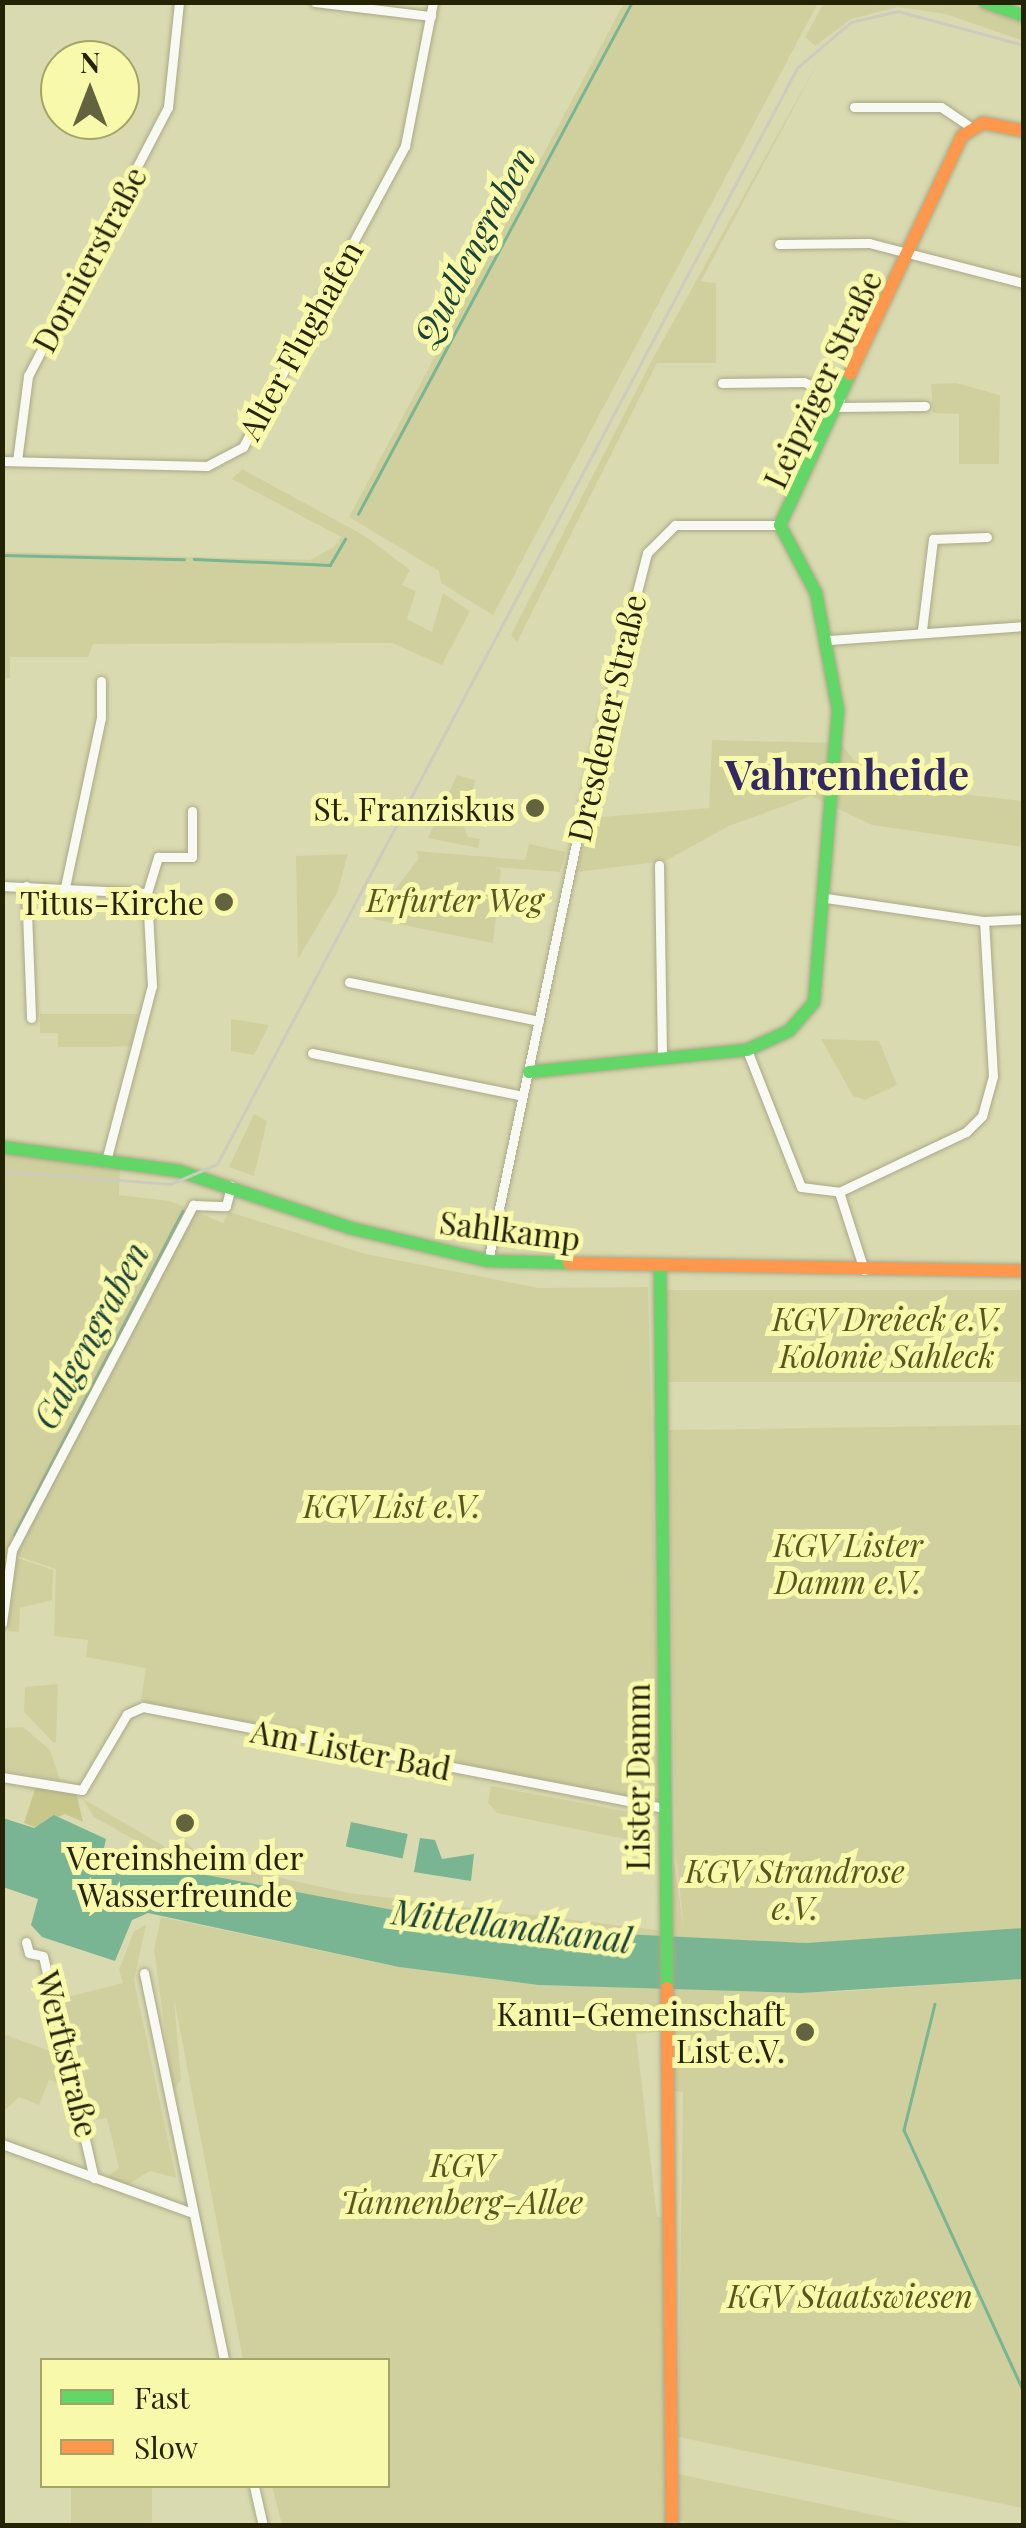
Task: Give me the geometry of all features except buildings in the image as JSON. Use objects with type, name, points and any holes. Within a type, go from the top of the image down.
[{"type":"street","name":"Dornierstraße","points":[[17,460],[28,376],[168,107],[179,2]]},
{"type":"street","points":[[315,2],[431,16]]},
{"type":"street","name":"Alter Flughafen","points":[[2,461],[207,466],[244,447],[405,146],[433,2]]},
{"type":"street","points":[[986,2],[1024,16]]},
{"type":"street","points":[[854,107],[941,108],[971,127],[1024,132]]},
{"type":"street","name":"Leipziger Straße","points":[[529,1072],[747,1050],[783,1035],[814,1002],[826,898],[838,710],[830,640],[796,545],[780,524],[971,127]]},
{"type":"street","points":[[779,244],[869,243],[909,259],[1024,283]]},
{"type":"street","points":[[722,383],[804,382],[841,404],[925,406]]},
{"type":"street","name":"Dresdener Straße","points":[[488,1261],[594,758],[647,553],[675,525],[780,524]]},
{"type":"street","points":[[922,630],[933,539],[987,537]]},
{"type":"street","points":[[830,640],[922,630],[1024,626]]},
{"type":"street","points":[[65,887],[102,718],[101,682]]},
{"type":"street","points":[[106,1157],[152,986],[147,893],[158,858],[192,857],[192,811]]},
{"type":"street","points":[[659,865],[662,1058]]},
{"type":"street","points":[[2,886],[147,893]]},
{"type":"street","points":[[26,886],[30,1018]]},
{"type":"street","points":[[826,898],[984,921],[1024,919]]},
{"type":"street","points":[[747,1050],[801,1187],[839,1192],[966,1132],[982,1116],[993,1076],[984,921]]},
{"type":"street","points":[[350,982],[539,1021]]},
{"type":"street","points":[[312,1052],[523,1096]]},
{"type":"street","name":"Sahlkamp","points":[[2,1147],[106,1157],[232,1186],[350,1228],[488,1261],[660,1268],[1024,1271]]},
{"type":"street","points":[[2,1623],[12,1550],[193,1204],[226,1206],[232,1186]]},
{"type":"street","points":[[839,1192],[864,1270]]},
{"type":"street","name":"Lister Damm","points":[[660,1268],[672,2526]]},
{"type":"street","name":"Am Lister Bad","points":[[2,1777],[82,1790],[127,1714],[142,1707],[664,1808]]},
{"type":"street","name":"Werftstraße","points":[[26,1942],[28,1952],[44,1956],[94,2178]]},
{"type":"street","points":[[144,1973],[190,2212],[224,2358]]},
{"type":"street","points":[[2,2144],[190,2212]]},
{"type":"street","points":[[254,2488],[263,2526]]},
{"type":"green space","points":[[624,3],[818,3],[493,615],[441,583],[439,571],[349,517]]},
{"type":"green space","points":[[824,3],[969,3],[1023,23],[1023,41],[946,14],[898,7],[851,19],[815,46],[805,37]]},
{"type":"green space","points":[[823,53],[701,281],[716,283],[716,363],[657,363],[517,642],[511,635],[652,360]]},
{"type":"green space","points":[[956,383],[1000,395],[999,464],[959,464],[959,414],[933,413],[931,384]]},
{"type":"green space","points":[[242,469],[365,536],[410,570],[402,585],[416,591],[407,619],[432,632],[443,593],[470,611],[442,665],[392,643],[93,644],[88,657],[10,657],[10,678],[3,678],[3,552],[310,560],[334,547],[341,537],[232,479]]},
{"type":"green space","points":[[712,740],[840,743],[855,761],[952,793],[1023,801],[1023,847],[872,825],[811,796],[729,826],[665,861],[577,872],[590,818],[709,808]]},
{"type":"green space","points":[[457,775],[475,780],[471,802],[458,813],[468,837],[480,839],[478,848],[428,838]]},
{"type":"green space","name":"Erfurter Weg","points":[[529,844],[566,852],[560,872],[494,867],[501,869],[493,943],[373,919],[419,858],[416,851],[525,860]]},
{"type":"green space","points":[[348,854],[337,893],[298,959],[296,856]]},
{"type":"green space","points":[[40,1014],[138,1014],[131,1046],[58,1047],[58,1033],[40,1033]]},
{"type":"green space","points":[[231,1019],[269,1025],[254,1055],[231,1051]]},
{"type":"green space","points":[[821,1039],[879,1041],[897,1085],[865,1100],[853,1096]]},
{"type":"green space","points":[[254,1114],[267,1121],[254,1176],[229,1167]]},
{"type":"green space","name":"KGV List e.V.","points":[[3,1154],[120,1165],[119,1195],[170,1201],[223,1223],[229,1212],[366,1254],[539,1288],[648,1287],[660,1802],[141,1701],[146,1668],[86,1657],[88,1640],[54,1636],[56,1569],[11,1554],[3,1607]]},
{"type":"green space","name":"KGV Dreieck e.V. Kolonie Sahleck","points":[[664,1290],[1023,1290],[1023,1382],[664,1382]]},
{"type":"green space","name":"KGV Lister Damm e.V.","points":[[1023,1425],[1023,1928],[806,1943],[550,1933],[352,1907],[174,1869],[184,1840],[205,1861],[349,1893],[665,1931],[674,1862],[684,1931],[676,1852],[669,1430]]},
{"type":"green space","points":[[17,1558],[53,1570],[52,1600],[20,1608],[19,1632],[8,1631]]},
{"type":"green space","points":[[58,1684],[54,1743],[24,1712],[25,1687]]},
{"type":"green space","points":[[23,1727],[50,1750],[60,1780],[3,1770],[2,1728]]},
{"type":"green space","points":[[491,1786],[650,1816],[654,1845],[497,1813],[488,1803]]},
{"type":"green space","points":[[83,1799],[164,1846],[165,1857],[94,1817]]},
{"type":"green space","points":[[161,1917],[399,1967],[538,1985],[833,1992],[1023,1979],[1023,2508],[678,2437],[683,2092],[674,2091],[670,2002],[661,2002],[660,2032],[636,2034],[657,2217],[666,2218],[667,2525],[282,2525],[273,2488],[390,2488],[390,2358],[243,2358],[174,1999],[181,2080],[173,2090],[154,1949]]},
{"type":"green space","points":[[146,1925],[134,1980],[176,2178],[150,2171],[127,2185],[107,2177],[119,2168],[107,2118],[94,2120],[63,1998],[123,1983],[119,1970],[134,1931]]},
{"type":"green space","points":[[3,2034],[64,2056],[71,2088],[49,2080],[39,2105],[19,2097],[3,2112]]},
{"type":"green space","points":[[678,2474],[923,2525],[690,2525],[679,2520]]},
{"type":"green space","points":[[71,2488],[152,2488],[152,2525],[71,2525]]},
{"type":"shaded area","points":[[36,1786],[76,1792],[83,1822],[65,1814],[34,1827],[24,1823]]},
{"type":"shaded area","points":[[54,1815],[106,1839],[104,1848],[174,1869],[484,1927],[806,1943],[1023,1928],[1023,1979],[801,1993],[538,1985],[399,1967],[148,1913],[132,1920],[115,1961],[42,1937],[31,1925],[38,1899],[3,1887],[3,1818],[34,1828]]},
{"type":"shaded area","points":[[351,1822],[408,1834],[403,1859],[346,1846]]},
{"type":"shaded area","points":[[420,1838],[435,1840],[442,1859],[474,1854],[471,1881],[414,1872]]},
{"type":"waterway","name":"Quellengraben","points":[[358,514],[632,2]]},
{"type":"waterway","name":"Quellengraben","points":[[194,559],[330,565],[345,539]]},
{"type":"waterway","name":"Quellengraben","points":[[2,555],[184,559]]},
{"type":"waterway","name":"Galgengraben","points":[[14,1535],[183,1211]]},
{"type":"waterway","points":[[935,2004],[904,2130],[1024,2392]]},
{"type":"tram line","points":[[2,1171],[171,1184],[217,1164],[797,68],[851,22],[898,11],[1024,45]]},
{"type":"traffic: fast","points":[[985,2],[1024,16]]},
{"type":"traffic: fast","points":[[529,1072],[747,1050],[789,1031],[814,1002],[838,710],[816,593],[780,525],[850,374]]},
{"type":"traffic: fast","points":[[2,1147],[179,1171],[350,1228],[488,1261],[569,1263]]},
{"type":"traffic: fast","points":[[660,1268],[667,1988]]},
{"type":"traffic: slow","points":[[850,374],[962,136],[983,123],[1024,131]]},
{"type":"traffic: slow","points":[[569,1263],[1024,1271]]},
{"type":"traffic: slow","points":[[667,1988],[672,2526]]},
{"type":"place","name":"St. Franziskus","points":[[535,808]]},
{"type":"place","name":"Titus-Kirche","points":[[224,902]]},
{"type":"place","name":"Vereinsheim der Wasserfreunde","points":[[185,1823]]},
{"type":"place","name":"Kanu-Gemeinschaft List e.V.","points":[[805,2032]]},
{"type":"district","name":"Vahrenheide","points":[[847,773]]},
{"type":"park label","name":"KGV Strandrose e.V.","points":[[795,1890]]},
{"type":"park label","name":"KGV Tannenberg-Allee","points":[[462,2184]]},
{"type":"park label","name":"KGV Staatswiesen","points":[[850,2295]]},
{"type":"water label","name":"Mittellandkanal","points":[[512,1925]]}]
